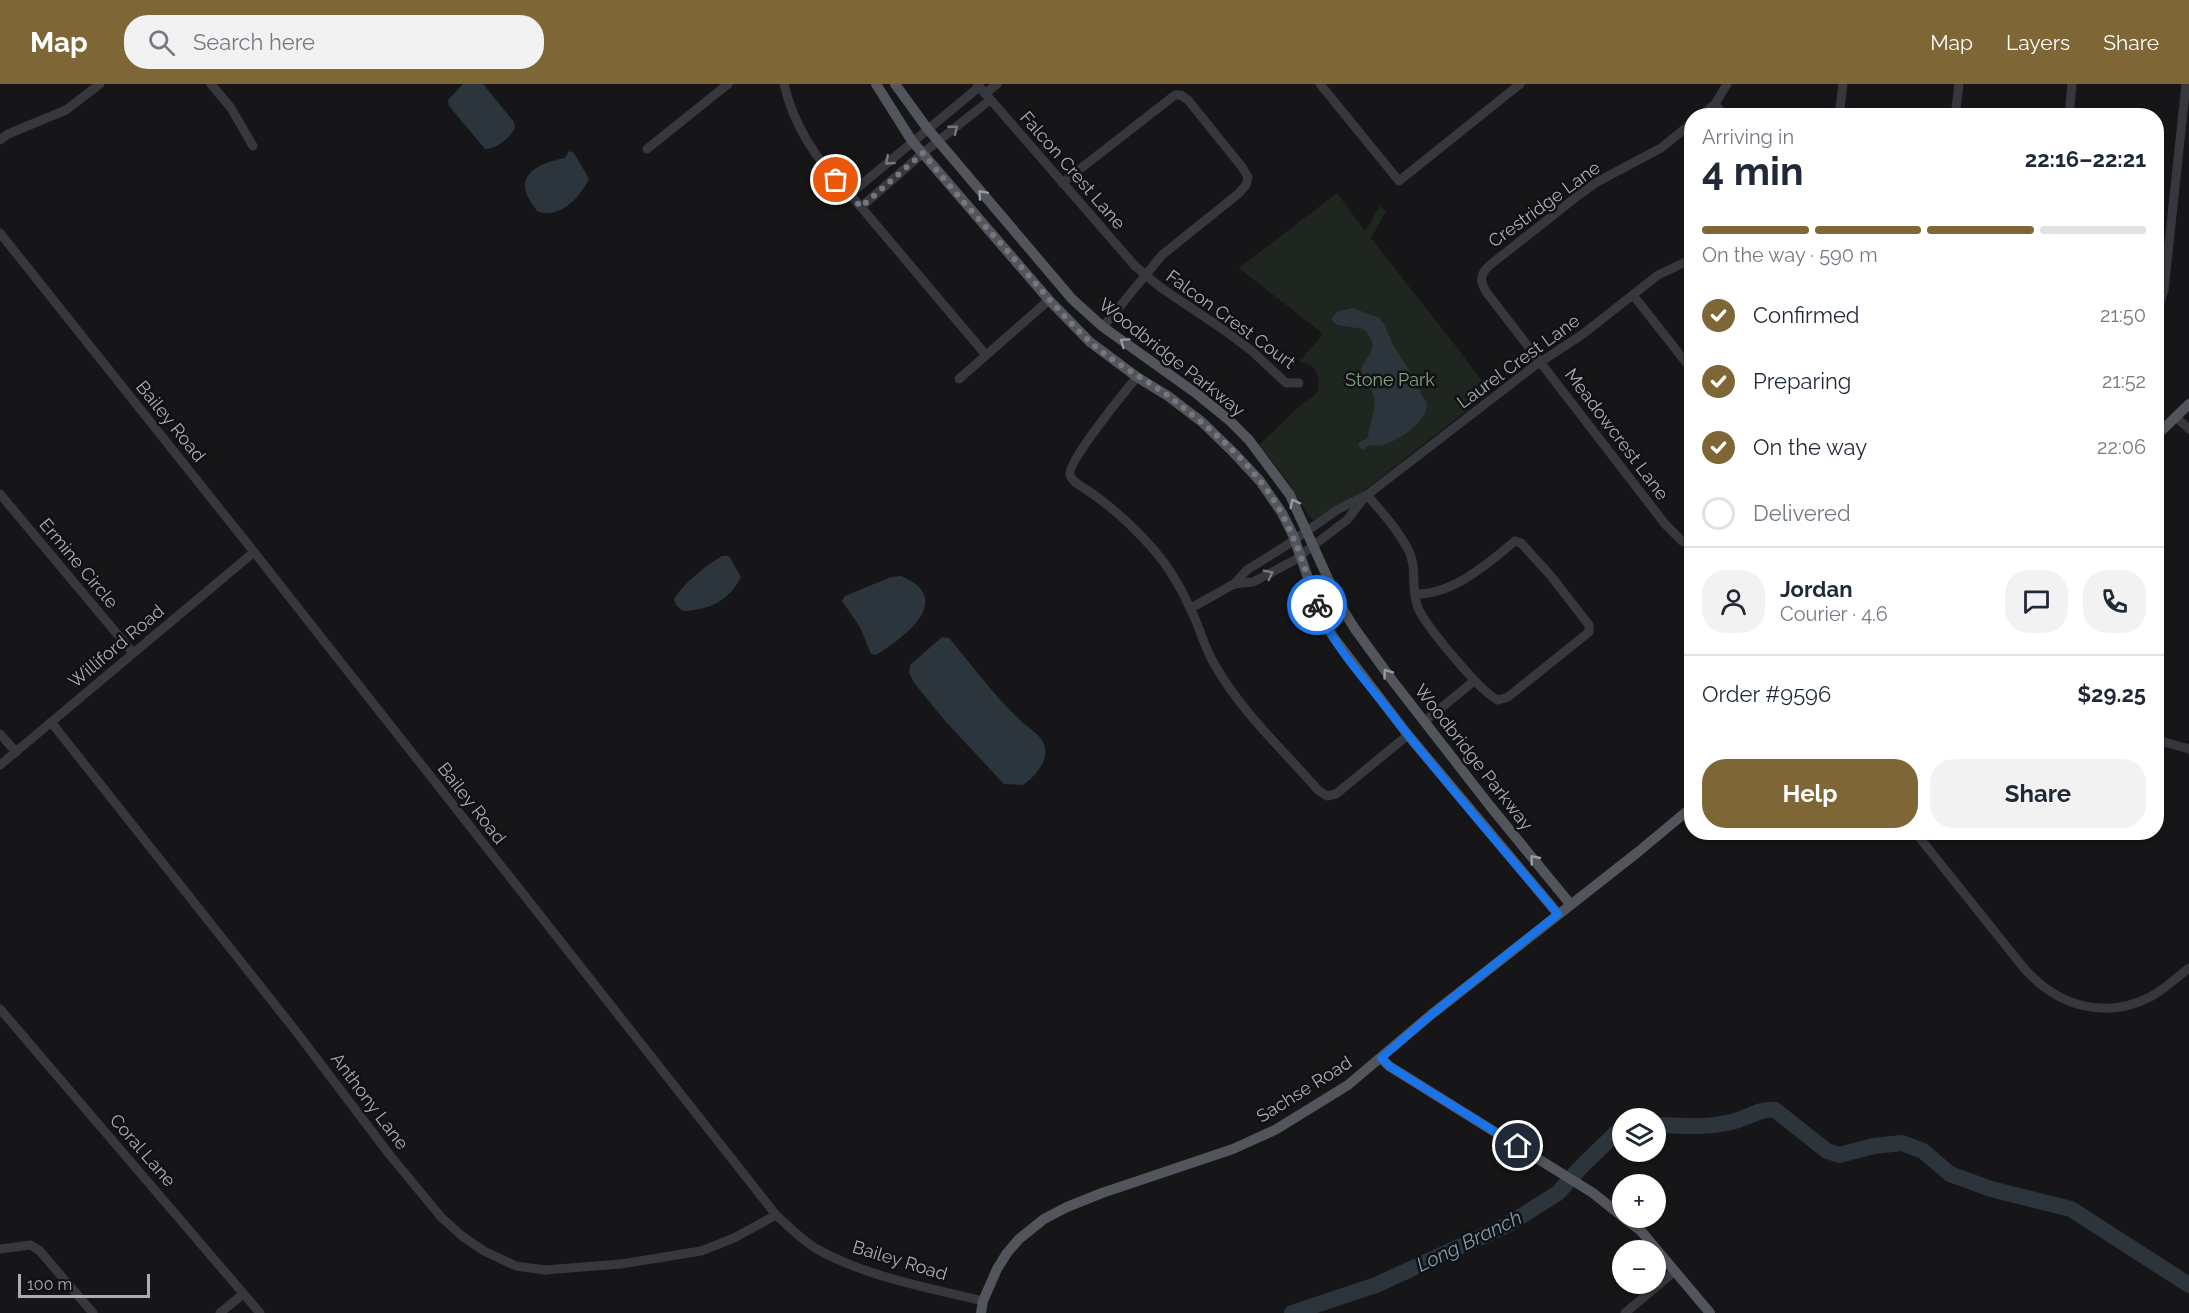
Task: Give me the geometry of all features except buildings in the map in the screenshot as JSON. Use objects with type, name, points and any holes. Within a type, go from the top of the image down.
[{"type":"main road","name":"Woodbridge Parkway","points":[[876,84],[912,141],[1049,300],[1090,342],[1202,422],[1260,480],[1282,513],[1295,540],[1322,618],[1356,669],[1408,735],[1558,914]]},
{"type":"main road","name":"Woodbridge Parkway","points":[[895,84],[938,142],[1072,298],[1103,327],[1197,393],[1249,440],[1290,495],[1308,530],[1340,605],[1350,621],[1392,680],[1490,806],[1571,904]]},
{"type":"main road","points":[[2164,429],[2189,404]]},
{"type":"main road","name":"Sachse Road","points":[[982,1307],[997,1269],[1007,1253],[1019,1239],[1044,1219],[1067,1207],[1233,1149],[1275,1130],[1347,1085],[1432,1014],[1684,813]]},
{"type":"main road","points":[[1381,1058],[1389,1066],[1593,1193],[1612,1209]]},
{"type":"main road","points":[[1636,1228],[1710,1313]]},
{"type":"street","points":[[0,140],[8,134],[66,110],[100,84]]},
{"type":"street","points":[[211,84],[231,108],[253,146]]},
{"type":"street","points":[[647,150],[728,84]]},
{"type":"street","points":[[783,84],[789,106],[807,142],[836,180],[986,355]]},
{"type":"street","points":[[850,194],[927,128],[997,84]]},
{"type":"street","points":[[1335,84],[1323,88],[1399,181],[1520,84]]},
{"type":"street","points":[[1710,108],[1727,84]]},
{"type":"street","points":[[1840,108],[1843,84]]},
{"type":"street","points":[[1956,108],[1959,84]]},
{"type":"street","points":[[2069,108],[2072,84]]},
{"type":"street","points":[[2164,290],[2186,84]]},
{"type":"street","points":[[861,207],[938,142],[983,91]]},
{"type":"street","name":"Falcon Crest Lane","points":[[983,91],[1125,256],[1146,275]]},
{"type":"street","points":[[1062,183],[1170,97],[1181,95],[1188,100],[1242,167],[1248,181],[1238,194],[1162,255],[1103,327]]},
{"type":"street","points":[[1715,104],[1718,108]]},
{"type":"street","name":"Crestridge Lane","points":[[1481,279],[1482,274],[1490,265],[1580,194],[1597,182],[1661,148],[1684,129]]},
{"type":"street","name":"Bailey Road","points":[[0,233],[776,1215],[814,1247],[850,1264],[982,1307]]},
{"type":"street","name":"Laurel Crest Lane","points":[[1234,584],[1247,570],[1337,510],[1367,495],[1540,361],[1583,334],[1658,275],[1684,263]]},
{"type":"street","name":"Falcon Crest Court","points":[[1146,275],[1252,351],[1286,382],[1299,383]]},
{"type":"street","name":"Meadowcrest Lane","points":[[1481,279],[1487,292],[1665,524],[1684,542]]},
{"type":"street","points":[[1633,295],[1684,360]]},
{"type":"street","points":[[958,379],[1049,300]]},
{"type":"street","points":[[1137,377],[1077,455],[1070,475],[1110,507],[1159,556],[1191,608],[1202,641],[1224,680],[1243,705],[1327,796],[1336,794],[1408,735]]},
{"type":"street","points":[[2177,418],[2189,429]]},
{"type":"street","name":"Ermine Circle","points":[[0,494],[133,653]]},
{"type":"street","points":[[1367,495],[1397,531],[1408,549],[1413,560],[1415,594],[1418,607],[1425,619],[1474,681],[1491,697],[1498,700],[1508,697],[1589,632],[1588,625],[1528,550],[1515,541],[1483,566],[1441,591],[1428,595],[1415,594]]},
{"type":"street","name":"Laurel Crest Lane","points":[[1234,584],[1253,582],[1300,556],[1347,520],[1367,495]]},
{"type":"street","name":"Williford Road","points":[[0,765],[254,552]]},
{"type":"street","points":[[1191,608],[1234,584]]},
{"type":"street","points":[[1425,721],[1474,681]]},
{"type":"street","name":"Anthony Lane","points":[[51,722],[295,1030],[389,1154],[441,1217],[462,1236],[484,1251],[516,1266],[545,1270],[621,1264],[701,1251],[734,1238],[776,1215]]},
{"type":"street","points":[[0,734],[16,752]]},
{"type":"street","points":[[2164,742],[2189,749]]},
{"type":"street","points":[[1921,840],[2023,967],[2055,996],[2082,1006],[2099,1008],[2131,1005],[2154,995],[2189,968]]},
{"type":"street","name":"Coral Lane","points":[[0,1009],[260,1313]]},
{"type":"street","points":[[0,1249],[30,1245],[39,1250],[93,1313]]},
{"type":"street","points":[[1625,1313],[1675,1271]]},
{"type":"street","points":[[220,1313],[243,1293]]},
{"type":"green space","name":"Stone Park","points":[[1337,193],[1365,231],[1380,206],[1386,211],[1371,238],[1490,392],[1360,494],[1314,520],[1308,515],[1288,482],[1259,445],[1318,390],[1319,378],[1314,369],[1308,364],[1299,362],[1323,334],[1239,268]]},
{"type":"shaded area","points":[[463,84],[483,84],[514,122],[513,132],[498,145],[485,149],[449,106],[448,100]]},
{"type":"shaded area","points":[[569,151],[574,153],[589,179],[575,199],[561,210],[545,213],[537,211],[527,195],[526,179],[536,168],[565,158]]},
{"type":"shaded area","points":[[1353,308],[1379,318],[1384,324],[1392,343],[1427,403],[1423,417],[1404,435],[1390,443],[1381,446],[1369,445],[1363,450],[1358,446],[1368,437],[1374,398],[1372,391],[1360,376],[1361,369],[1372,349],[1372,343],[1364,329],[1337,325],[1332,320],[1339,311]]},
{"type":"shaded area","points":[[722,556],[729,556],[741,577],[736,585],[717,603],[701,609],[683,611],[676,605],[674,599],[696,575]]},
{"type":"shaded area","points":[[901,576],[917,585],[924,596],[925,606],[920,617],[900,638],[876,655],[871,654],[860,627],[842,601],[845,596],[891,577]]},
{"type":"shaded area","points":[[942,637],[949,638],[1002,702],[1038,735],[1043,743],[1045,753],[1042,764],[1036,774],[1023,785],[1004,784],[946,722],[915,684],[909,673],[910,665]]},
{"type":"waterway","name":"Long Branch","points":[[1666,1125],[1722,1124],[1737,1121],[1758,1112],[1775,1110],[1827,1151],[1839,1155],[1874,1146],[1902,1143],[1923,1151],[1950,1174],[1991,1189],[2071,1209],[2189,1285]]},
{"type":"waterway","name":"Long Branch","points":[[1292,1313],[1376,1285],[1507,1225],[1558,1193],[1612,1137]]},
{"type":"way so far","points":[[836,180],[861,207],[923,153],[1049,300],[1090,342],[1202,422],[1260,480],[1282,513],[1293,535],[1317,605]]},
{"type":"route","points":[[1317,605],[1334,638],[1356,669],[1408,735],[1558,914],[1432,1014],[1381,1058],[1389,1066],[1518,1146]]}]
